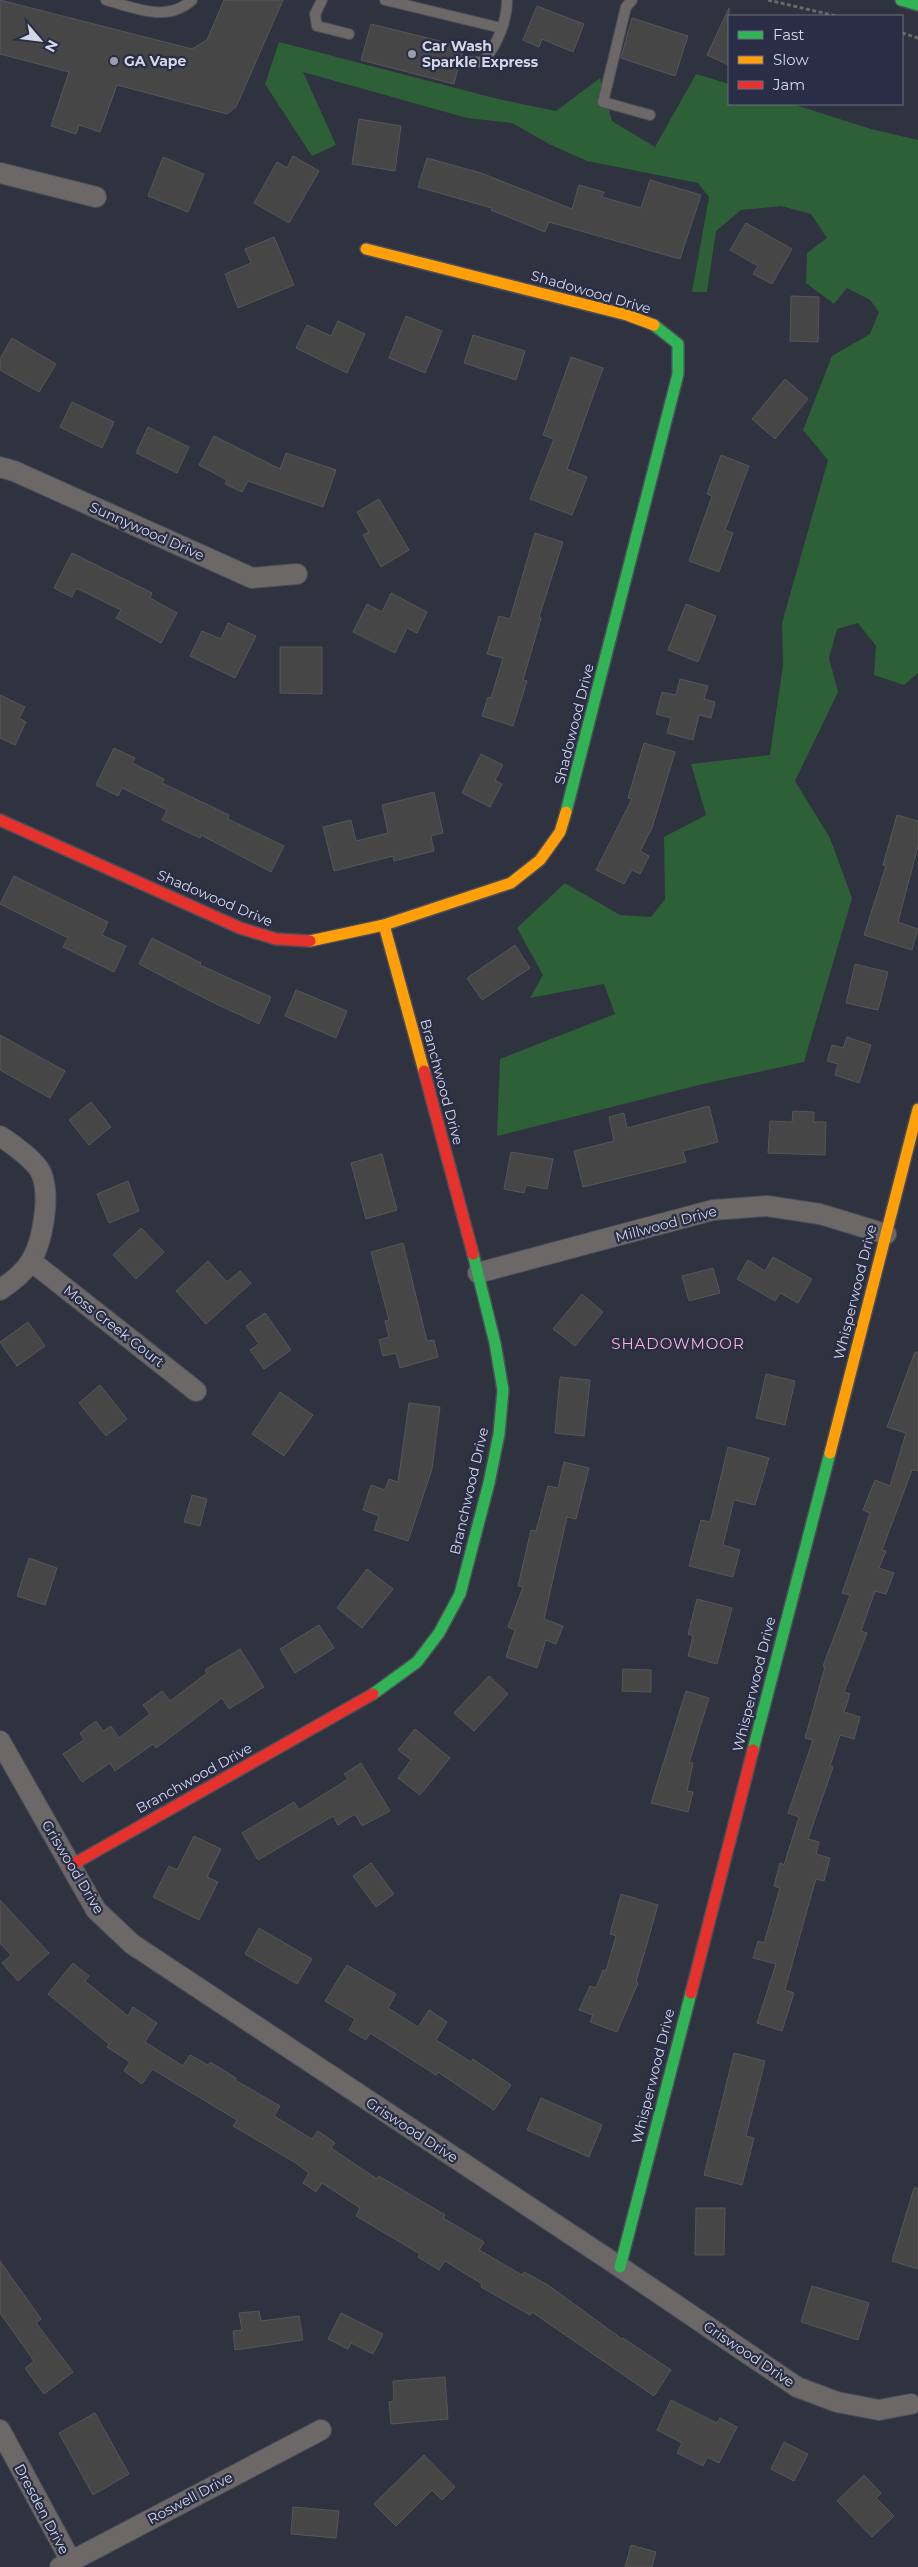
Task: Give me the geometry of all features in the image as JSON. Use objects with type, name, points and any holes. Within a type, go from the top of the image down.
[{"type":"street","points":[[901,0],[918,4]]},
{"type":"street","points":[[0,173],[96,198]]},
{"type":"street","name":"Shadowood Drive","points":[[0,820],[240,928],[276,940],[313,941],[384,926],[511,883],[540,860],[560,832],[572,792],[678,374],[678,344],[655,325],[628,315],[366,248]]},
{"type":"street","name":"Sunnywood Drive","points":[[0,467],[14,471],[252,578],[297,574]]},
{"type":"street","name":"Branchwood Drive","points":[[70,1866],[384,1688],[417,1662],[439,1633],[460,1594],[499,1434],[503,1390],[495,1343],[478,1273],[384,926]]},
{"type":"street","name":"Whisperwood Drive","points":[[620,2266],[918,1109]]},
{"type":"street","points":[[0,1136],[15,1146],[42,1173],[45,1208],[42,1229],[31,1261],[17,1278],[0,1290]]},
{"type":"street","name":"Millwood Drive","points":[[478,1273],[713,1210],[767,1206],[820,1214],[886,1234]]},
{"type":"street","name":"Moss Creek Court","points":[[31,1261],[196,1391]]},
{"type":"street","name":"Griswood Drive","points":[[0,1741],[96,1910],[132,1944],[620,2266],[797,2387],[837,2402],[879,2410],[916,2407]]},
{"type":"street","name":"Dresden Drive","points":[[0,2430],[65,2564]]},
{"type":"street","name":"Roswell Drive","points":[[65,2564],[321,2430]]},
{"type":"lane","points":[[106,0],[156,14],[177,10],[192,0]]},
{"type":"lane","points":[[322,0],[315,14],[317,26],[349,34]]},
{"type":"lane","points":[[385,0],[501,28]]},
{"type":"lane","points":[[460,62],[483,62],[494,48],[507,12],[507,0]]},
{"type":"lane","points":[[632,0],[626,7],[603,102],[650,114]]},
{"type":"path","points":[[768,0],[832,15]]},
{"type":"path","points":[[903,33],[918,38]]},
{"type":"green space","points":[[279,42],[498,99],[556,111],[600,78],[612,121],[655,147],[696,74],[728,84],[728,105],[795,105],[871,129],[918,140],[918,673],[904,685],[874,675],[876,646],[858,623],[837,629],[829,658],[838,692],[795,781],[830,838],[852,898],[804,1062],[703,1084],[497,1136],[500,1059],[615,1014],[604,984],[530,998],[543,975],[517,928],[565,883],[620,915],[651,917],[665,899],[664,837],[706,815],[691,764],[770,755],[783,665],[782,623],[828,460],[803,430],[832,356],[870,334],[879,312],[870,300],[847,288],[834,304],[806,283],[807,253],[827,238],[811,214],[781,206],[741,210],[716,231],[707,292],[692,292],[709,197],[698,183],[587,161],[551,145],[512,123],[467,118],[303,72],[336,145],[312,156],[265,84]]},
{"type":"building","points":[[0,0],[192,49],[207,40],[224,0],[283,0],[236,107],[227,114],[117,85],[100,132],[79,125],[76,134],[51,126],[69,72],[0,54]]},
{"type":"building","points":[[537,6],[584,24],[573,52],[542,39],[539,47],[523,40]]},
{"type":"building","points":[[729,8],[728,65],[707,55]]},
{"type":"building","points":[[632,18],[688,36],[675,76],[621,58]]},
{"type":"building","name":"Car Wash Sparkle Express","points":[[371,24],[464,47],[462,55],[456,56],[453,62],[458,68],[454,84],[361,60]]},
{"type":"building","points":[[359,119],[401,126],[395,171],[352,164]]},
{"type":"building","points":[[293,156],[319,171],[289,223],[254,203],[277,162],[287,168]]},
{"type":"building","points":[[163,157],[204,174],[188,212],[148,196]]},
{"type":"building","points":[[427,158],[481,173],[572,209],[579,185],[604,192],[602,197],[641,208],[650,180],[701,195],[680,259],[549,222],[545,232],[491,210],[492,208],[418,187]]},
{"type":"building","points":[[746,223],[792,249],[772,284],[753,274],[758,266],[730,250]]},
{"type":"building","points":[[274,237],[294,285],[238,308],[225,274],[251,263],[245,249]]},
{"type":"building","points":[[791,296],[819,297],[818,342],[790,341]]},
{"type":"building","points":[[406,316],[442,331],[425,373],[389,358]]},
{"type":"building","points":[[338,321],[365,334],[347,373],[296,348],[307,325],[331,336]]},
{"type":"building","points":[[473,335],[525,351],[516,380],[464,363]]},
{"type":"building","points":[[12,338],[56,364],[39,392],[0,370],[0,359]]},
{"type":"building","points":[[571,357],[603,368],[567,469],[587,477],[572,515],[530,499],[554,439],[543,435]]},
{"type":"building","points":[[785,379],[808,399],[775,439],[752,419]]},
{"type":"building","points":[[72,402],[114,422],[102,448],[60,427]]},
{"type":"building","points":[[148,427],[189,447],[177,473],[136,453]]},
{"type":"building","points":[[214,436],[280,469],[286,453],[336,470],[323,507],[248,481],[242,492],[225,484],[227,480],[199,465]]},
{"type":"building","points":[[721,455],[749,466],[725,530],[733,533],[719,572],[689,561],[712,496],[707,494]]},
{"type":"building","points":[[379,499],[409,550],[381,567],[363,535],[369,532],[357,512]]},
{"type":"building","points":[[535,533],[563,542],[539,617],[541,618],[523,680],[527,681],[513,726],[482,716],[488,697],[491,698],[503,658],[487,654],[499,616],[510,619]]},
{"type":"building","points":[[72,553],[152,593],[150,598],[177,613],[161,643],[116,618],[121,610],[76,588],[72,597],[54,588]]},
{"type":"building","points":[[391,593],[427,612],[417,633],[407,628],[395,653],[353,632],[367,604],[382,612]]},
{"type":"building","points":[[686,604],[716,616],[698,662],[668,650]]},
{"type":"building","points":[[228,623],[256,636],[235,678],[190,656],[202,631],[221,639]]},
{"type":"building","points":[[280,647],[322,647],[322,694],[280,693]]},
{"type":"building","points":[[680,679],[708,686],[704,699],[715,702],[711,718],[699,715],[693,740],[667,733],[671,718],[656,714],[662,692],[676,695]]},
{"type":"building","points":[[0,695],[25,707],[19,718],[26,722],[15,745],[0,738]]},
{"type":"building","points":[[644,743],[675,752],[652,828],[640,851],[649,856],[640,874],[632,870],[624,884],[596,870],[632,799],[628,798]]},
{"type":"building","points":[[114,748],[135,758],[132,763],[164,779],[162,783],[229,815],[228,819],[284,846],[271,872],[201,835],[200,838],[162,820],[167,810],[122,788],[118,796],[96,785]]},
{"type":"building","points":[[481,754],[503,765],[495,780],[502,784],[490,807],[462,793]]},
{"type":"building","points":[[434,792],[443,833],[431,836],[434,851],[394,861],[393,856],[334,871],[323,827],[351,820],[356,841],[388,833],[382,805]]},
{"type":"building","points":[[897,815],[918,821],[918,846],[898,922],[918,929],[912,950],[864,935],[886,866],[883,865]]},
{"type":"building","points":[[14,876],[108,922],[102,935],[126,946],[114,972],[63,947],[68,938],[0,904]]},
{"type":"building","points":[[152,938],[201,963],[200,965],[271,997],[259,1024],[139,964]]},
{"type":"building","points":[[515,945],[530,968],[482,1000],[467,978]]},
{"type":"building","points":[[855,964],[888,972],[878,1010],[846,1003]]},
{"type":"building","points":[[296,990],[347,1011],[336,1038],[285,1016]]},
{"type":"building","points":[[0,1035],[65,1071],[50,1098],[0,1070]]},
{"type":"building","points":[[847,1037],[871,1045],[859,1083],[835,1075],[838,1064],[827,1061],[832,1045],[843,1048]]},
{"type":"building","points":[[91,1102],[111,1127],[89,1145],[69,1120]]},
{"type":"building","points":[[709,1106],[718,1142],[683,1151],[686,1162],[583,1187],[574,1151],[614,1141],[609,1117],[624,1113],[627,1128]]},
{"type":"building","points":[[793,1111],[814,1112],[814,1122],[826,1122],[825,1155],[768,1153],[770,1121],[792,1122]]},
{"type":"building","points":[[511,1152],[553,1159],[547,1189],[526,1185],[524,1193],[504,1189]]},
{"type":"building","points":[[382,1154],[397,1210],[366,1219],[351,1163]]},
{"type":"building","points":[[128,1181],[139,1211],[109,1223],[97,1194]]},
{"type":"building","points":[[141,1228],[164,1252],[136,1279],[113,1255]]},
{"type":"building","points":[[403,1243],[427,1341],[434,1340],[438,1357],[400,1368],[396,1353],[383,1356],[379,1340],[389,1337],[385,1321],[389,1320],[371,1252]]},
{"type":"building","points":[[773,1257],[812,1279],[798,1303],[780,1293],[775,1301],[737,1279],[748,1260],[765,1271]]},
{"type":"building","points":[[208,1261],[227,1282],[240,1271],[251,1283],[206,1324],[176,1291]]},
{"type":"building","points":[[713,1268],[720,1293],[689,1301],[682,1276]]},
{"type":"building","points":[[582,1294],[603,1312],[575,1346],[553,1329]]},
{"type":"building","points":[[265,1313],[291,1350],[264,1369],[250,1350],[259,1344],[246,1326]]},
{"type":"building","points":[[28,1322],[45,1346],[17,1366],[0,1342]]},
{"type":"building","points":[[915,1352],[918,1352],[918,1471],[912,1470],[882,1550],[886,1551],[879,1568],[894,1573],[886,1594],[875,1591],[861,1631],[867,1633],[844,1692],[850,1694],[844,1712],[860,1717],[854,1739],[840,1735],[830,1766],[833,1767],[808,1839],[819,1842],[816,1854],[830,1858],[824,1881],[816,1879],[805,1917],[785,1990],[794,1993],[782,2031],[757,2023],[776,1964],[753,1958],[758,1941],[764,1943],[780,1888],[774,1886],[780,1863],[784,1865],[799,1817],[788,1813],[813,1740],[805,1738],[825,1667],[823,1666],[850,1595],[842,1593],[870,1513],[863,1510],[875,1480],[890,1486],[906,1433],[887,1427]]},
{"type":"building","points":[[766,1374],[795,1381],[785,1425],[756,1418]]},
{"type":"building","points":[[560,1377],[590,1380],[584,1436],[555,1433]]},
{"type":"building","points":[[100,1385],[127,1419],[106,1436],[79,1403]]},
{"type":"building","points":[[280,1392],[313,1415],[284,1456],[252,1434]]},
{"type":"building","points":[[409,1403],[440,1407],[432,1469],[408,1541],[374,1530],[379,1516],[363,1510],[371,1485],[385,1490],[389,1479],[398,1482]]},
{"type":"building","points":[[728,1447],[769,1458],[755,1505],[734,1500],[723,1545],[740,1550],[733,1577],[689,1566],[701,1520],[710,1522]]},
{"type":"building","points":[[564,1462],[589,1468],[576,1519],[567,1517],[544,1619],[563,1626],[556,1644],[546,1640],[537,1668],[506,1657],[515,1630],[508,1627],[523,1587],[518,1586],[531,1530],[536,1531],[548,1486],[558,1488]]},
{"type":"building","points":[[192,1495],[207,1499],[200,1526],[184,1522]]},
{"type":"building","points":[[29,1558],[57,1568],[45,1605],[17,1596]]},
{"type":"building","points":[[367,1569],[393,1589],[362,1628],[337,1608]]},
{"type":"building","points":[[697,1599],[732,1608],[717,1664],[688,1656],[693,1636],[688,1634]]},
{"type":"building","points":[[319,1625],[334,1648],[295,1673],[280,1649]]},
{"type":"building","points":[[240,1649],[264,1687],[229,1709],[222,1698],[156,1748],[153,1744],[115,1771],[110,1763],[82,1782],[63,1754],[84,1740],[80,1733],[96,1721],[103,1731],[111,1726],[119,1738],[150,1714],[143,1705],[162,1691],[170,1701],[207,1673],[205,1670]]},
{"type":"building","points":[[623,1669],[651,1670],[651,1692],[622,1691]]},
{"type":"building","points":[[489,1676],[508,1694],[474,1731],[454,1713]]},
{"type":"building","points":[[686,1691],[709,1698],[689,1763],[693,1763],[687,1791],[693,1792],[688,1812],[651,1803]]},
{"type":"building","points":[[415,1729],[450,1758],[420,1795],[398,1778],[411,1760],[398,1750]]},
{"type":"building","points":[[361,1763],[390,1811],[362,1826],[355,1814],[338,1825],[333,1816],[258,1860],[242,1833],[294,1802],[299,1810],[348,1779],[344,1774]]},
{"type":"building","points":[[194,1836],[221,1849],[207,1877],[218,1882],[199,1920],[153,1897],[169,1866],[177,1870]]},
{"type":"building","points":[[371,1863],[394,1894],[376,1907],[353,1876]]},
{"type":"building","points":[[621,1894],[658,1905],[636,1982],[638,1983],[617,2032],[590,2022],[593,2015],[579,2010],[590,1986],[596,1988],[603,1970],[606,1971],[616,1936],[610,1934]]},
{"type":"building","points":[[0,1900],[49,1953],[18,1981],[2,1963],[11,1955],[0,1943]]},
{"type":"building","points":[[259,1928],[312,1959],[297,1984],[245,1954]]},
{"type":"building","points":[[73,1963],[89,1976],[85,1981],[128,2016],[133,2007],[157,2023],[145,2042],[183,2066],[190,2055],[208,2065],[210,2062],[236,2078],[235,2080],[280,2106],[274,2116],[312,2139],[318,2131],[335,2143],[331,2148],[377,2179],[379,2176],[445,2215],[443,2218],[484,2242],[479,2250],[522,2275],[524,2272],[548,2285],[622,2339],[671,2370],[654,2396],[532,2312],[530,2315],[481,2287],[482,2284],[445,2261],[439,2270],[418,2257],[420,2254],[356,2216],[360,2208],[322,2183],[316,2192],[303,2183],[309,2173],[296,2163],[233,2126],[237,2120],[152,2069],[142,2084],[124,2071],[130,2062],[107,2047],[109,2044],[48,1994]]},
{"type":"building","points":[[347,1965],[396,1994],[388,2008],[418,2027],[429,2010],[447,2022],[436,2040],[471,2062],[473,2059],[511,2085],[494,2110],[438,2072],[436,2075],[370,2033],[366,2040],[349,2030],[355,2019],[325,2001]]},
{"type":"building","points":[[734,2053],[765,2061],[746,2136],[754,2138],[742,2185],[704,2175]]},
{"type":"building","points":[[541,2098],[602,2125],[589,2157],[527,2130]]},
{"type":"building","points":[[914,2188],[918,2188],[918,2269],[892,2261]]},
{"type":"building","points":[[696,2208],[725,2208],[724,2255],[695,2255]]},
{"type":"building","points":[[0,2261],[41,2319],[36,2323],[73,2372],[44,2394],[25,2368],[34,2361],[0,2313]]},
{"type":"building","points":[[812,2286],[869,2303],[858,2340],[801,2322]]},
{"type":"building","points":[[259,2311],[261,2321],[299,2316],[303,2340],[235,2350],[233,2331],[242,2330],[239,2313]]},
{"type":"building","points":[[341,2313],[383,2334],[373,2354],[351,2343],[348,2349],[328,2339]]},
{"type":"building","points":[[445,2377],[448,2419],[391,2424],[389,2402],[394,2401],[393,2381]]},
{"type":"building","points":[[671,2400],[717,2423],[720,2418],[737,2427],[719,2463],[707,2457],[703,2466],[677,2453],[682,2443],[657,2430]]},
{"type":"building","points":[[95,2413],[129,2474],[93,2495],[59,2433]]},
{"type":"building","points":[[784,2442],[808,2454],[794,2481],[771,2469]]},
{"type":"building","points":[[424,2455],[455,2487],[442,2500],[432,2490],[396,2526],[374,2504]]},
{"type":"building","points":[[864,2475],[881,2493],[876,2498],[894,2516],[872,2537],[837,2501]]},
{"type":"building","points":[[293,2507],[339,2511],[336,2538],[291,2534]]},
{"type":"building","points":[[631,2545],[656,2552],[652,2567],[625,2567]]},
{"type":"traffic: fast","points":[[901,0],[918,5]]},
{"type":"traffic: fast","points":[[566,812],[678,374],[678,344],[654,325]]},
{"type":"traffic: fast","points":[[373,1694],[417,1662],[439,1633],[460,1594],[489,1483],[499,1434],[503,1390],[495,1343],[473,1254]]},
{"type":"traffic: fast","points":[[753,1750],[830,1453]]},
{"type":"traffic: fast","points":[[620,2267],[691,1993]]},
{"type":"traffic: slow","points":[[366,249],[627,315],[654,325]]},
{"type":"traffic: slow","points":[[310,941],[384,925],[511,883],[540,860],[560,832],[566,812]]},
{"type":"traffic: slow","points":[[384,925],[424,1071]]},
{"type":"traffic: slow","points":[[830,1453],[918,1109]]},
{"type":"traffic: jam","points":[[0,820],[240,928],[276,939],[310,941]]},
{"type":"traffic: jam","points":[[424,1071],[473,1254]]},
{"type":"traffic: jam","points":[[70,1866],[373,1694]]},
{"type":"traffic: jam","points":[[691,1993],[753,1750]]},
{"type":"place","name":"Car Wash Sparkle Express","points":[[412,54]]},
{"type":"place","name":"GA Vape","points":[[114,61]]},
{"type":"district","name":"SHADOWMOOR","points":[[678,1344]]}]
